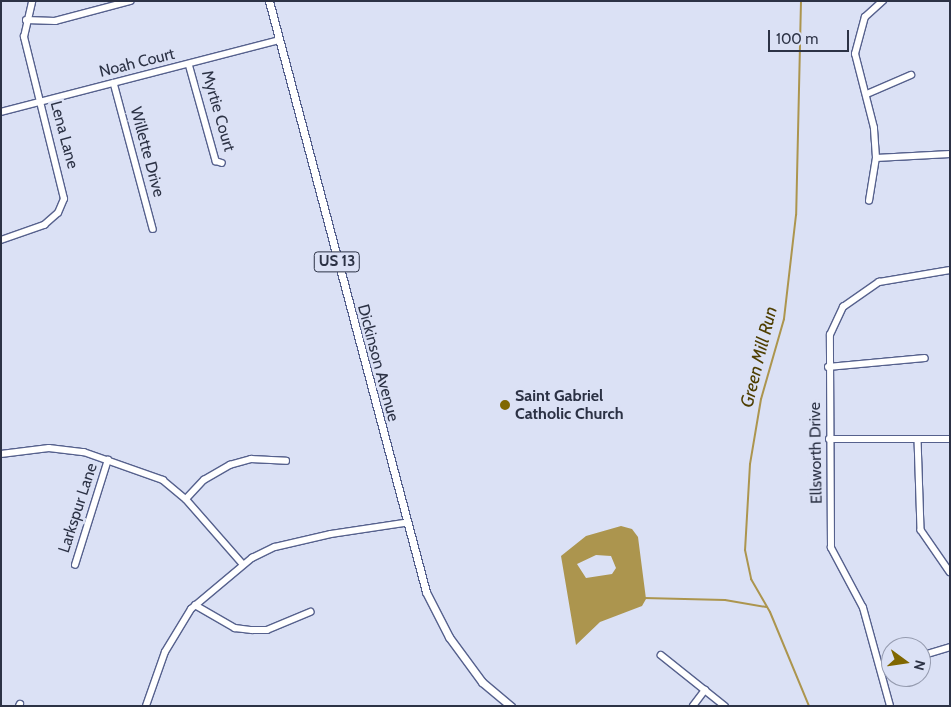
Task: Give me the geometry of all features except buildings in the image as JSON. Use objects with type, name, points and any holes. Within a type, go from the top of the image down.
[{"type":"main road","name":"Dickinson Avenue","points":[[269,1],[405,523],[426,592],[449,637],[482,682],[511,706]]},
{"type":"street","name":"Lena Lane","points":[[1,240],[44,225],[58,213],[64,199],[24,37],[26,20],[32,1]]},
{"type":"street","points":[[26,20],[55,21],[130,1]]},
{"type":"street","points":[[869,202],[876,158],[867,94],[856,65],[856,43],[866,17],[883,1]]},
{"type":"street","name":"Noah Court","points":[[1,112],[279,40]]},
{"type":"street","name":"Myrtie Court","points":[[190,64],[216,161],[222,163]]},
{"type":"street","points":[[867,94],[911,75]]},
{"type":"street","name":"Willette Drive","points":[[114,83],[153,228]]},
{"type":"street","points":[[876,158],[950,154]]},
{"type":"street","name":"Ellsworth Drive","points":[[881,667],[863,608],[832,548],[828,367],[830,335],[843,307],[859,294],[879,282],[950,270]]},
{"type":"street","points":[[828,367],[925,358]]},
{"type":"street","points":[[918,439],[921,530],[950,572]]},
{"type":"street","points":[[829,440],[950,439]]},
{"type":"street","points":[[1,454],[49,448],[108,460],[163,480],[186,498],[243,564]]},
{"type":"street","points":[[186,498],[204,480],[230,465],[251,459],[286,461]]},
{"type":"street","name":"Larkspur Lane","points":[[75,565],[108,460]]},
{"type":"street","points":[[146,706],[165,652],[195,605],[243,564],[275,547],[405,523]]},
{"type":"street","points":[[195,605],[235,628],[252,630],[267,630],[310,612]]},
{"type":"street","points":[[931,653],[950,647]]},
{"type":"street","points":[[661,655],[725,706]]},
{"type":"street","name":"Ellsworth Drive","points":[[886,687],[890,706]]},
{"type":"street","points":[[693,706],[705,690]]},
{"type":"shaded area","points":[[621,526],[632,529],[638,537],[646,599],[642,606],[600,622],[576,645],[561,556],[586,536]],"holes":[[[596,555],[611,556],[616,568],[612,574],[586,578],[577,564]]]},
{"type":"waterway","name":"Green Mill Run","points":[[801,1],[796,215],[784,319],[761,399],[750,464],[745,550],[751,579],[770,612],[809,706]]},
{"type":"waterway","points":[[644,598],[725,600],[766,607]]},
{"type":"place","name":"Saint Gabriel Catholic Church","points":[[505,405]]}]
